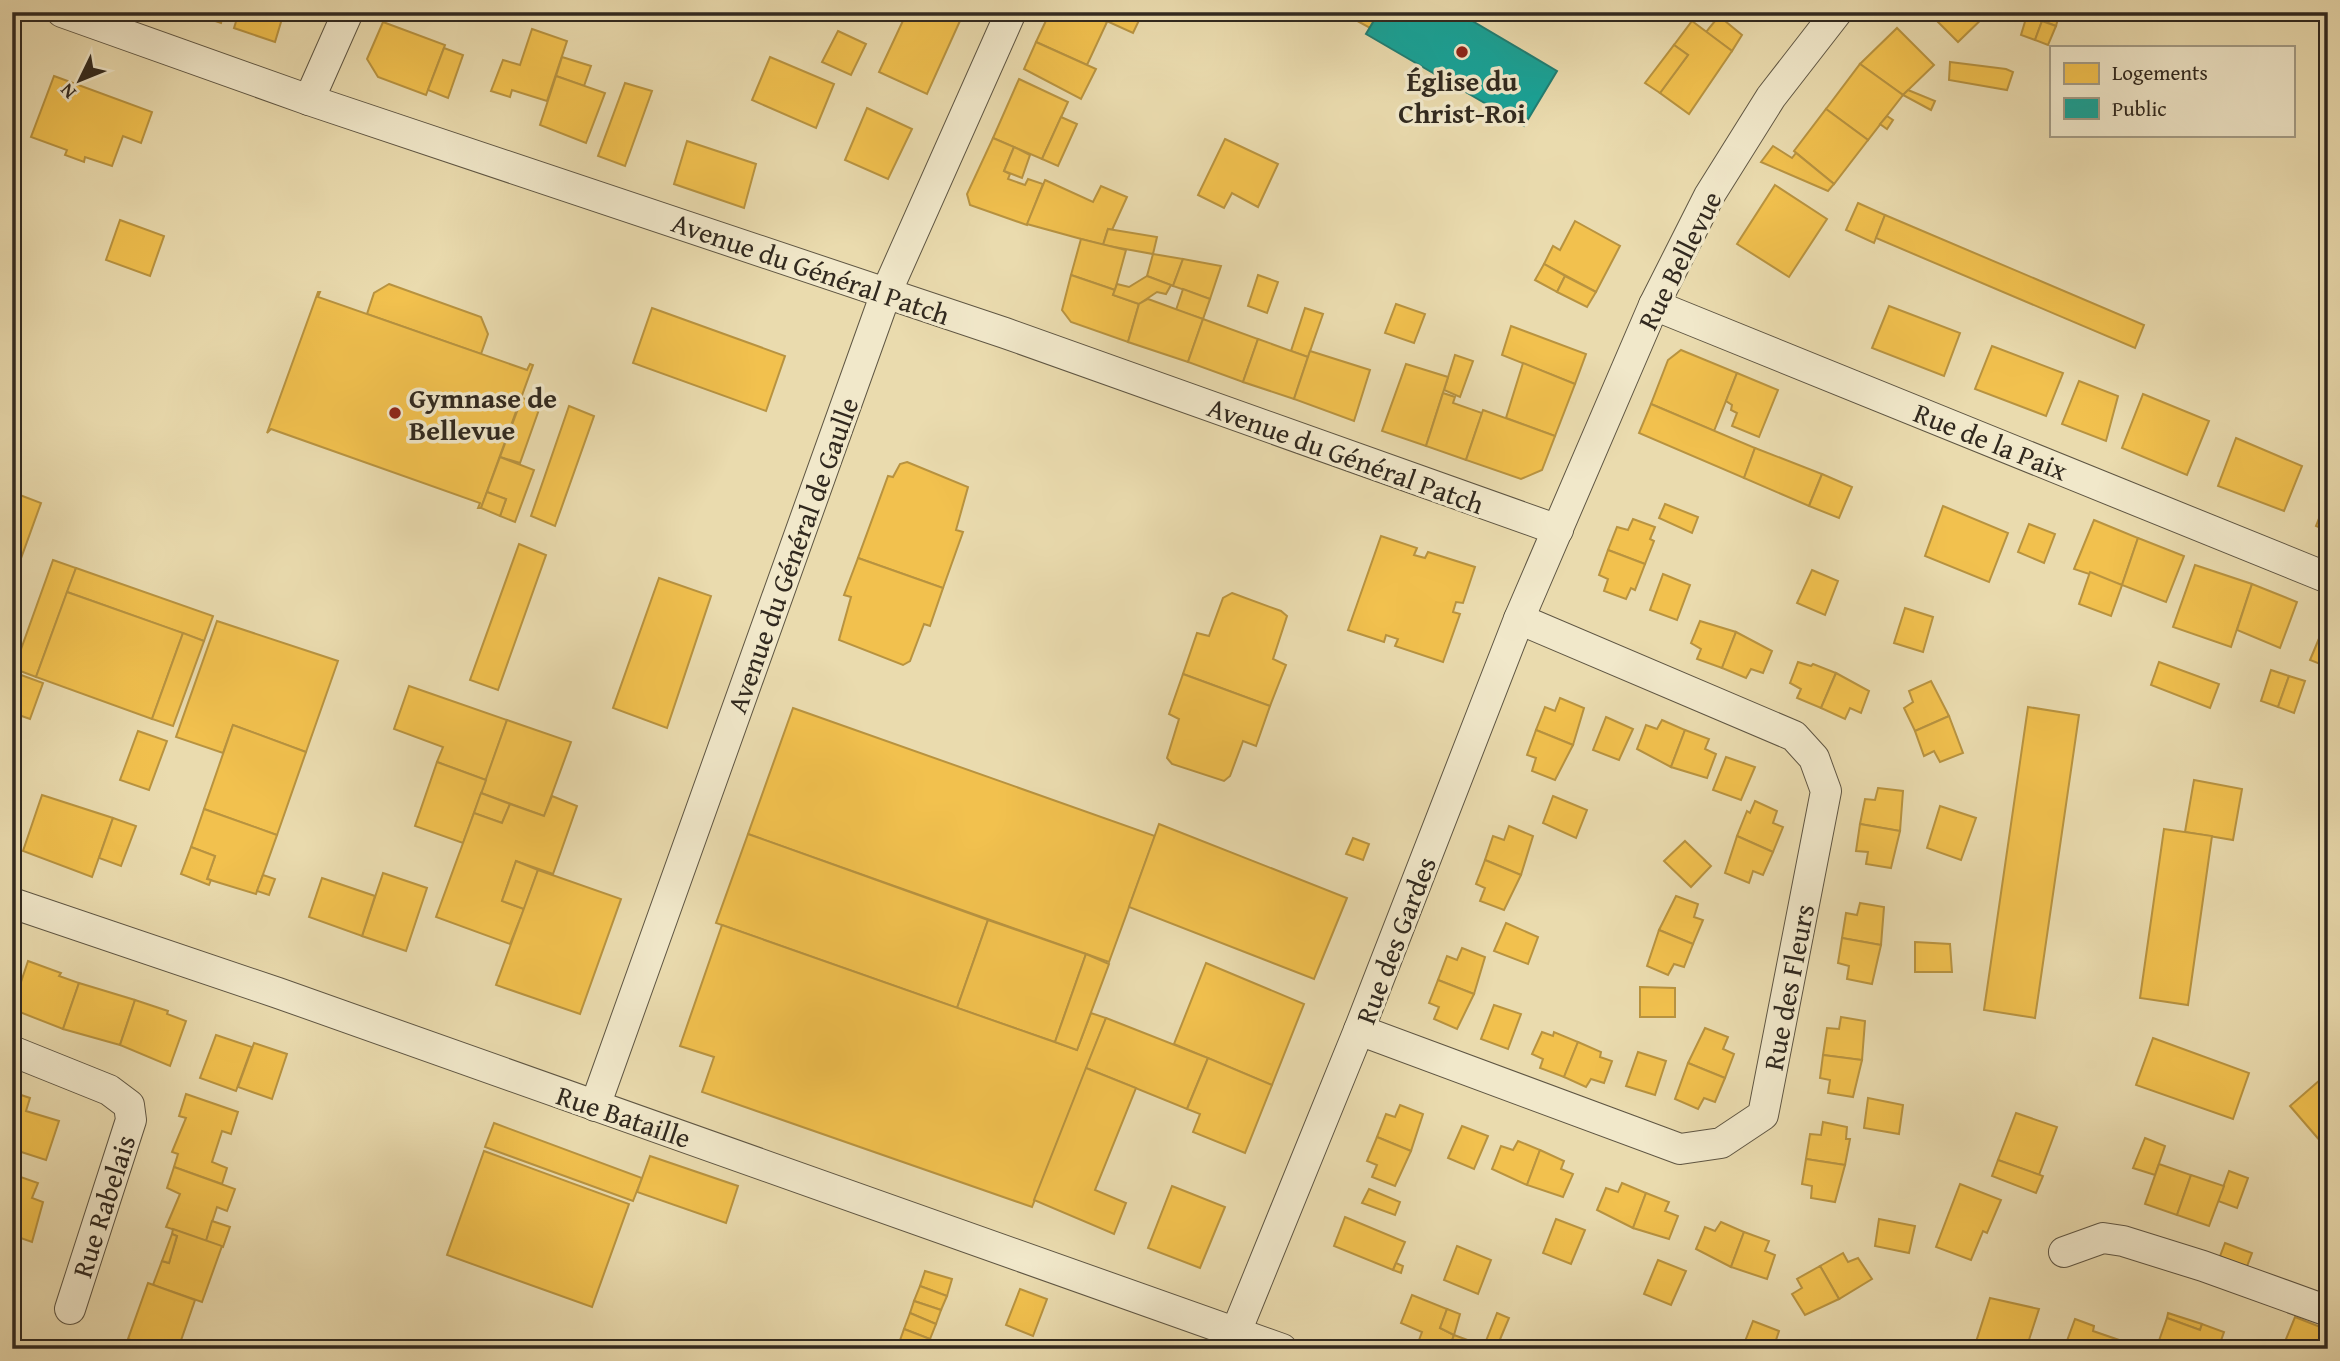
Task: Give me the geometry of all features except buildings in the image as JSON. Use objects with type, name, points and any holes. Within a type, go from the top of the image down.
[{"type":"street","name":"Avenue du Général Patch","points":[[62,12],[309,100],[886,293],[1558,530]]},
{"type":"street","points":[[309,100],[348,12]]},
{"type":"street","name":"Avenue du Général de Gaulle","points":[[595,1106],[886,293],[1012,12]]},
{"type":"street","name":"Rue Bellevue","points":[[1558,530],[1654,305],[1709,195],[1771,97],[1837,12]]},
{"type":"street","name":"Rue de la Paix","points":[[1654,305],[2328,578]]},
{"type":"street","name":"Rue des Gardes","points":[[1233,1340],[1359,1030],[1519,619],[1558,530]]},
{"type":"street","name":"Rue des Fleurs","points":[[1359,1030],[1680,1149],[1721,1143],[1763,1115],[1825,791],[1815,758],[1794,736],[1519,619]]},
{"type":"street","name":"Rue Bataille","points":[[14,908],[595,1106],[1233,1340],[1282,1349]]},
{"type":"street","name":"Rue Rabelais","points":[[12,1051],[109,1090],[129,1105],[131,1120],[70,1309]]},
{"type":"street","points":[[2064,1252],[2103,1238],[2123,1241],[2203,1266],[2328,1311]]},
{"type":"place","name":"Église du Christ-Roi","points":[[1462,52]]},
{"type":"place","name":"Gymnase de Bellevue","points":[[395,413]]}]
